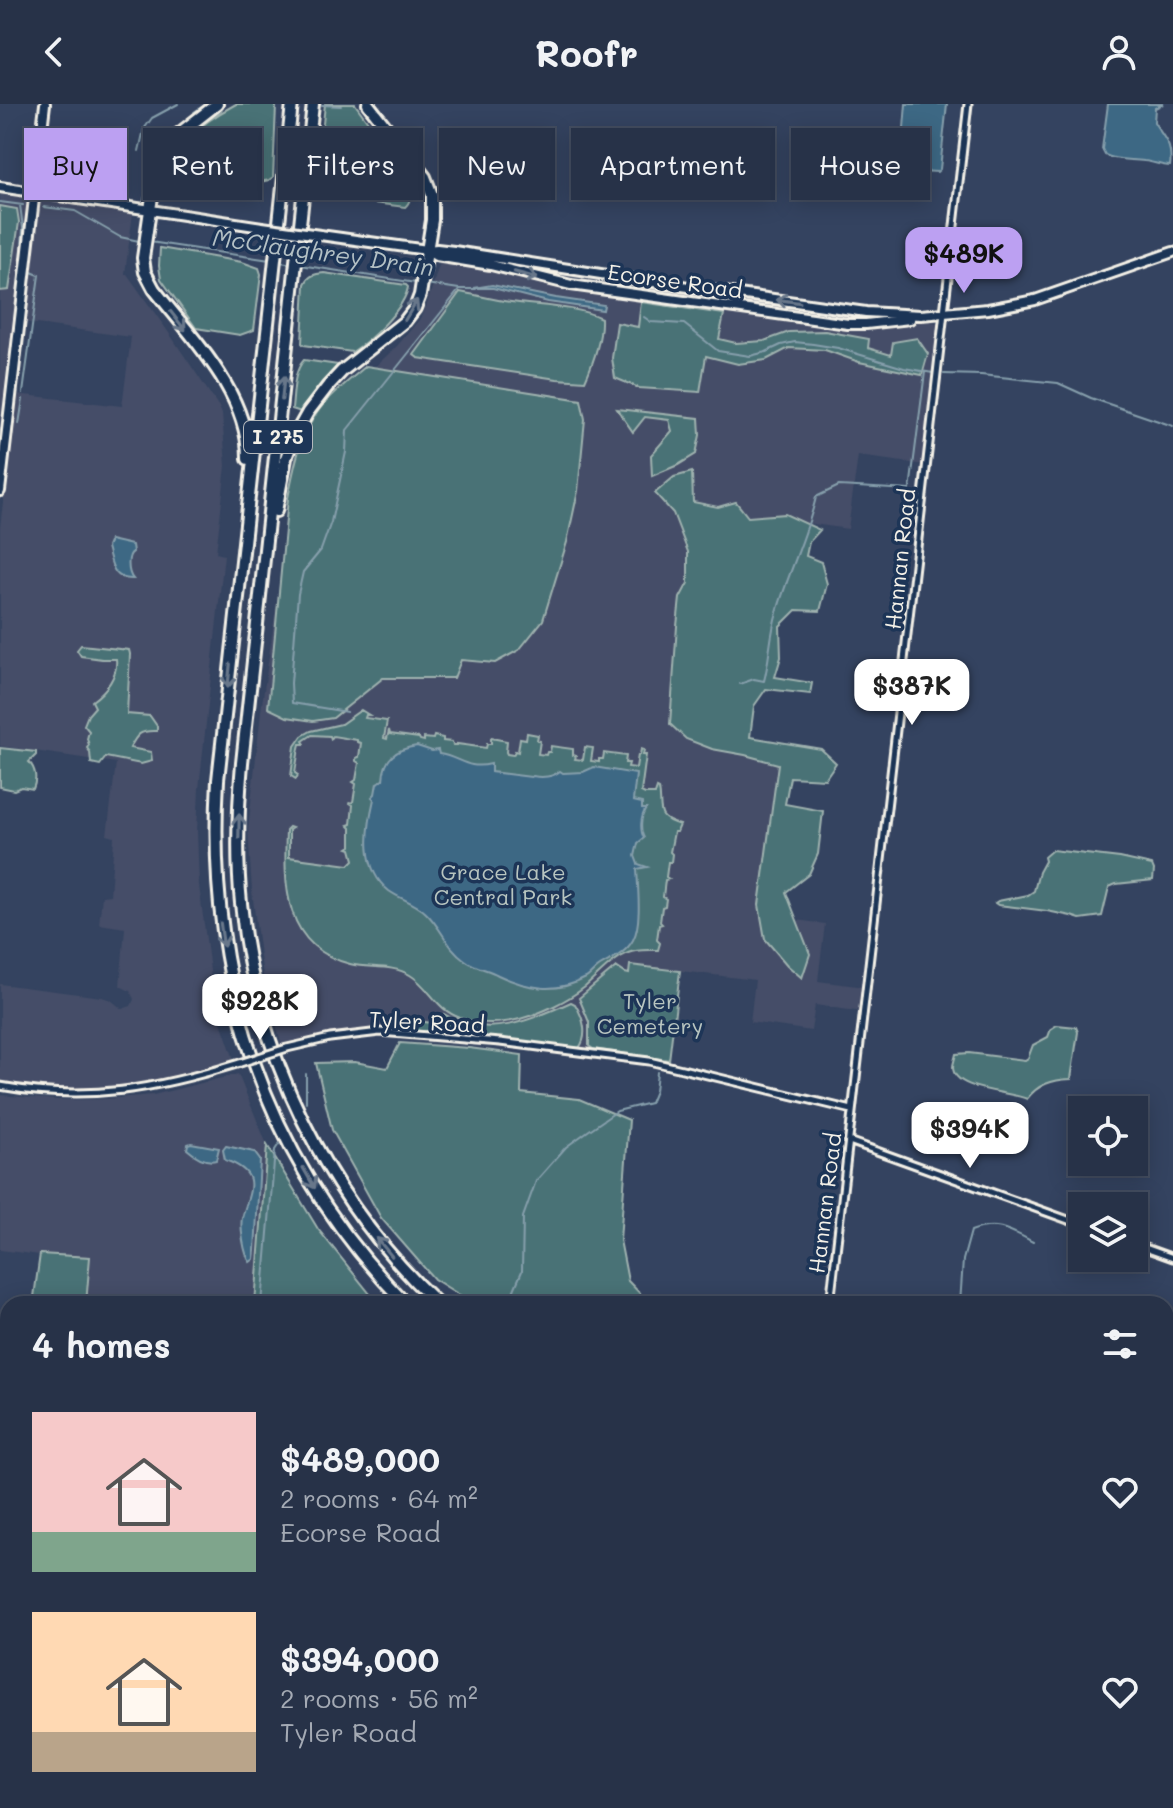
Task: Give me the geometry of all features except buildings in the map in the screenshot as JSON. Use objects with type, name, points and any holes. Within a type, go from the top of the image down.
[{"type":"highway","points":[[217,104],[176,135],[163,149],[157,165],[143,254],[144,268],[150,282],[227,385],[245,427],[248,456],[243,553]]},
{"type":"highway","name":"I 275","points":[[292,104],[218,780],[217,893],[229,976],[260,1080],[296,1157],[323,1201],[343,1231],[399,1296]]},
{"type":"highway","name":"I 275","points":[[313,104],[242,763],[238,839],[242,919],[264,1023],[289,1092],[310,1135],[374,1235],[430,1296]]},
{"type":"highway","points":[[260,604],[282,473],[300,426],[315,401],[335,379],[405,321],[415,308],[422,282],[433,208],[432,195],[428,183],[368,104]]},
{"type":"main road","points":[[42,128],[45,104]]},
{"type":"main road","name":"Ecorse Road","points":[[0,187],[24,190]]},
{"type":"main road","points":[[0,491],[34,200]]},
{"type":"main road","name":"Ecorse Road","points":[[89,200],[884,314],[944,314],[1035,300],[1173,252]]},
{"type":"main road","name":"Ecorse Road","points":[[427,250],[436,256],[491,265],[571,285],[793,316],[866,324],[900,321],[921,315]]},
{"type":"main road","points":[[571,285],[565,277],[572,269]]},
{"type":"main road","points":[[630,292],[647,291],[733,303],[736,300],[734,293]]},
{"type":"main road","points":[[793,316],[833,318],[836,315],[833,307]]},
{"type":"street","name":"Hannan Road","points":[[831,1296],[968,104]]},
{"type":"street","name":"Tyler Road","points":[[0,1086],[54,1093],[118,1091],[169,1084],[287,1048],[330,1038],[380,1032],[500,1042],[649,1061],[852,1110]]},
{"type":"street","points":[[849,1141],[1068,1220]]},
{"type":"street","points":[[1148,1249],[1173,1258]]},
{"type":"shaded area","points":[[906,104],[947,104],[940,169],[937,172],[930,172],[930,128],[904,128]]},
{"type":"shaded area","points":[[1108,104],[1163,104],[1155,108],[1154,122],[1169,147],[1170,166],[1105,155],[1102,149]]},
{"type":"shaded area","points":[[0,192],[23,195],[24,200],[29,201],[0,465]]},
{"type":"shaded area","points":[[42,200],[60,200],[133,213],[125,274],[219,407],[226,466],[216,553],[224,555],[197,831],[199,885],[212,986],[235,1062],[168,1082],[108,1090],[59,1091],[0,1083],[0,984],[102,997],[122,1009],[131,1006],[134,999],[130,991],[120,986],[125,928],[99,924],[102,896],[110,895],[114,837],[107,835],[116,763],[0,746],[0,527],[16,394],[122,406],[131,337],[22,322]]},
{"type":"shaded area","points":[[441,259],[484,265],[543,281],[872,325],[930,320],[937,323],[938,344],[925,465],[858,456],[848,529],[771,518],[734,749],[783,757],[762,915],[825,924],[818,981],[865,987],[862,1012],[815,1005],[811,1031],[750,1022],[755,980],[630,965],[601,1050],[388,1029],[322,1036],[282,1047],[260,956],[248,830],[261,711],[294,483],[317,421],[397,346],[419,320]]},
{"type":"shaded area","points":[[492,285],[604,305],[603,310],[548,302],[493,288],[474,288]]},
{"type":"shaded area","points":[[110,540],[132,545],[133,552],[128,564],[133,579],[121,577],[114,570],[107,547]]},
{"type":"shaded area","name":"Grace Lake Central Park","points":[[417,746],[438,750],[439,754],[469,764],[491,764],[491,772],[544,777],[560,771],[583,772],[594,767],[636,774],[633,801],[642,803],[642,809],[646,809],[641,824],[644,838],[638,843],[635,856],[638,864],[647,867],[637,869],[638,925],[627,949],[575,983],[553,988],[531,986],[469,963],[453,950],[426,913],[389,891],[380,882],[370,860],[368,835],[372,797],[377,783],[383,780],[392,756],[403,749]]},
{"type":"shaded area","points":[[238,1074],[268,1147],[256,1296],[34,1296],[40,1255],[0,1250],[0,1095],[58,1100],[153,1095]]},
{"type":"shaded area","points":[[191,1143],[219,1148],[216,1160],[204,1160],[193,1154],[187,1149]]},
{"type":"shaded area","points":[[226,1146],[254,1152],[260,1160],[255,1251],[254,1259],[250,1262],[242,1234],[242,1218],[250,1190],[249,1176],[237,1165],[225,1160],[223,1150]]},
{"type":"green space","points":[[236,104],[276,106],[273,177],[262,182],[262,128],[200,128]]},
{"type":"green space","points":[[325,104],[355,104],[372,128],[323,128]]},
{"type":"green space","points":[[350,200],[410,200],[405,207]]},
{"type":"green space","points":[[0,206],[17,209],[19,222],[9,290],[0,291]]},
{"type":"green space","points":[[160,248],[242,262],[259,268],[261,274],[254,330],[240,335],[196,328],[161,279]]},
{"type":"green space","points":[[324,273],[408,287],[394,314],[352,352],[304,345],[305,284],[313,276]]},
{"type":"green space","points":[[460,292],[569,309],[601,318],[594,359],[585,381],[418,358],[414,355]]},
{"type":"green space","points":[[641,302],[724,314],[719,339],[736,343],[764,341],[789,332],[825,331],[869,339],[868,348],[891,355],[893,342],[917,338],[928,354],[922,375],[859,362],[825,350],[789,348],[766,360],[738,364],[706,356],[700,392],[639,388],[615,378],[612,358],[617,323],[638,327]]},
{"type":"green space","points":[[304,360],[338,365],[301,412],[292,409],[296,376]]},
{"type":"green space","points":[[366,366],[581,400],[585,419],[578,491],[567,542],[543,620],[519,650],[495,663],[461,660],[454,678],[383,678],[333,718],[313,721],[287,717],[268,708],[288,498],[293,475],[302,441],[312,420],[330,398]]},
{"type":"green space","points":[[617,409],[699,418],[700,435],[696,454],[652,476],[651,455],[672,431],[669,420],[645,417],[633,432]]},
{"type":"green space","points":[[692,472],[693,502],[718,507],[736,502],[748,517],[785,514],[820,530],[809,542],[806,556],[821,562],[827,584],[820,611],[796,610],[780,626],[781,657],[775,677],[812,683],[810,694],[766,689],[754,706],[750,737],[821,749],[836,763],[825,779],[790,777],[785,804],[823,811],[818,854],[809,874],[786,892],[810,954],[802,978],[765,939],[759,905],[778,764],[712,749],[686,739],[670,724],[677,626],[680,598],[688,583],[688,552],[673,513],[655,493],[674,477]]},
{"type":"green space","points":[[81,645],[129,650],[127,714],[150,716],[157,726],[157,731],[140,734],[130,748],[151,752],[152,761],[141,764],[106,757],[100,765],[91,763],[87,748],[89,731],[84,725],[95,707],[92,701],[113,677],[116,659],[81,656],[77,650]]},
{"type":"green space","name":"Grace Lake Central Park","points":[[361,710],[369,715],[365,718],[387,721],[384,738],[387,739],[389,730],[390,734],[424,741],[424,738],[433,739],[434,736],[453,745],[486,748],[487,744],[491,744],[491,738],[507,741],[506,752],[513,755],[515,751],[518,752],[520,738],[526,739],[527,733],[538,735],[538,754],[546,755],[551,746],[573,749],[575,759],[583,760],[585,747],[593,748],[591,761],[599,762],[604,753],[626,756],[628,767],[636,768],[638,755],[641,749],[644,750],[641,792],[655,794],[659,789],[663,816],[680,825],[674,832],[671,862],[668,862],[666,877],[669,879],[665,880],[663,897],[666,899],[662,907],[662,924],[659,925],[658,950],[635,951],[622,956],[578,992],[545,1010],[520,1019],[488,1023],[467,1020],[448,1012],[410,975],[388,968],[350,964],[328,956],[311,944],[292,911],[286,872],[286,830],[292,828],[289,830],[289,857],[349,865],[354,860],[348,848],[351,846],[351,828],[348,825],[351,824],[353,805],[350,803],[353,802],[356,784],[353,782],[359,763],[356,758],[359,757],[361,743],[312,735],[303,741],[305,744],[300,744],[296,779],[291,776],[295,746],[302,736],[311,731],[341,724]]},
{"type":"green space","points":[[0,748],[36,752],[29,762],[35,775],[33,789],[0,787]]},
{"type":"green space","points":[[1052,850],[1152,865],[1153,880],[1109,887],[1102,916],[1080,919],[995,903],[1034,891],[1044,857]]},
{"type":"green space","name":"Tyler Cemetery","points":[[630,965],[680,971],[669,1060],[589,1046],[589,1022],[579,998],[616,967],[629,974]]},
{"type":"green space","points":[[571,1002],[578,1009],[584,1026],[584,1037],[579,1048],[463,1036],[459,1032],[457,1035],[412,1030],[416,1021],[440,1024],[444,1014],[476,1026],[508,1025],[540,1016]]},
{"type":"green space","points":[[1057,1025],[1076,1027],[1078,1032],[1071,1079],[1046,1084],[1027,1099],[972,1086],[955,1075],[956,1054],[1025,1060],[1033,1045],[1048,1037]]},
{"type":"green space","points":[[400,1043],[522,1055],[521,1093],[579,1099],[629,1120],[620,1240],[628,1281],[642,1296],[461,1296],[434,1279],[381,1218],[332,1130],[316,1063],[355,1062],[387,1068]]},
{"type":"green space","points":[[267,1145],[318,1229],[372,1296],[256,1296]]},
{"type":"green space","points":[[40,1254],[90,1257],[87,1296],[34,1296]]},
{"type":"waterway","points":[[139,151],[144,129],[152,118],[178,104]]},
{"type":"waterway","points":[[194,112],[206,104]]},
{"type":"waterway","points":[[322,105],[341,106]]},
{"type":"waterway","name":"McClaughrey Drain","points":[[0,202],[23,205]]},
{"type":"waterway","points":[[20,205],[23,269]]},
{"type":"waterway","name":"McClaughrey Drain","points":[[44,207],[75,211],[120,237],[139,241]]},
{"type":"waterway","name":"McClaughrey Drain","points":[[150,242],[270,260]]},
{"type":"waterway","name":"McClaughrey Drain","points":[[280,262],[294,264]]},
{"type":"waterway","name":"McClaughrey Drain","points":[[300,265],[416,283]]},
{"type":"waterway","points":[[23,393],[39,275],[29,271]]},
{"type":"waterway","name":"McClaughrey Drain","points":[[426,284],[476,289]]},
{"type":"waterway","points":[[347,712],[292,703],[298,594],[303,572],[321,550],[331,522],[346,452],[347,430],[459,290]]},
{"type":"waterway","name":"McClaughrey Drain","points":[[644,317],[651,322],[684,324],[718,351],[750,356],[795,342],[838,348],[904,368],[933,373]]},
{"type":"waterway","points":[[740,684],[754,679],[764,681],[777,612],[816,497],[839,486],[910,490],[925,372]]},
{"type":"waterway","name":"McClaughrey Drain","points":[[944,374],[1058,383],[1091,398],[1173,426]]},
{"type":"waterway","points":[[19,424],[23,399]]},
{"type":"waterway","points":[[511,1296],[522,1271],[523,1217],[536,1181],[566,1147],[617,1111],[650,1103],[657,1072]]},
{"type":"waterway","points":[[306,1074],[306,1102]]},
{"type":"waterway","points":[[263,1296],[275,1150],[279,1144]]},
{"type":"waterway","points":[[961,1296],[963,1260],[971,1231],[996,1227],[1033,1242]]}]
